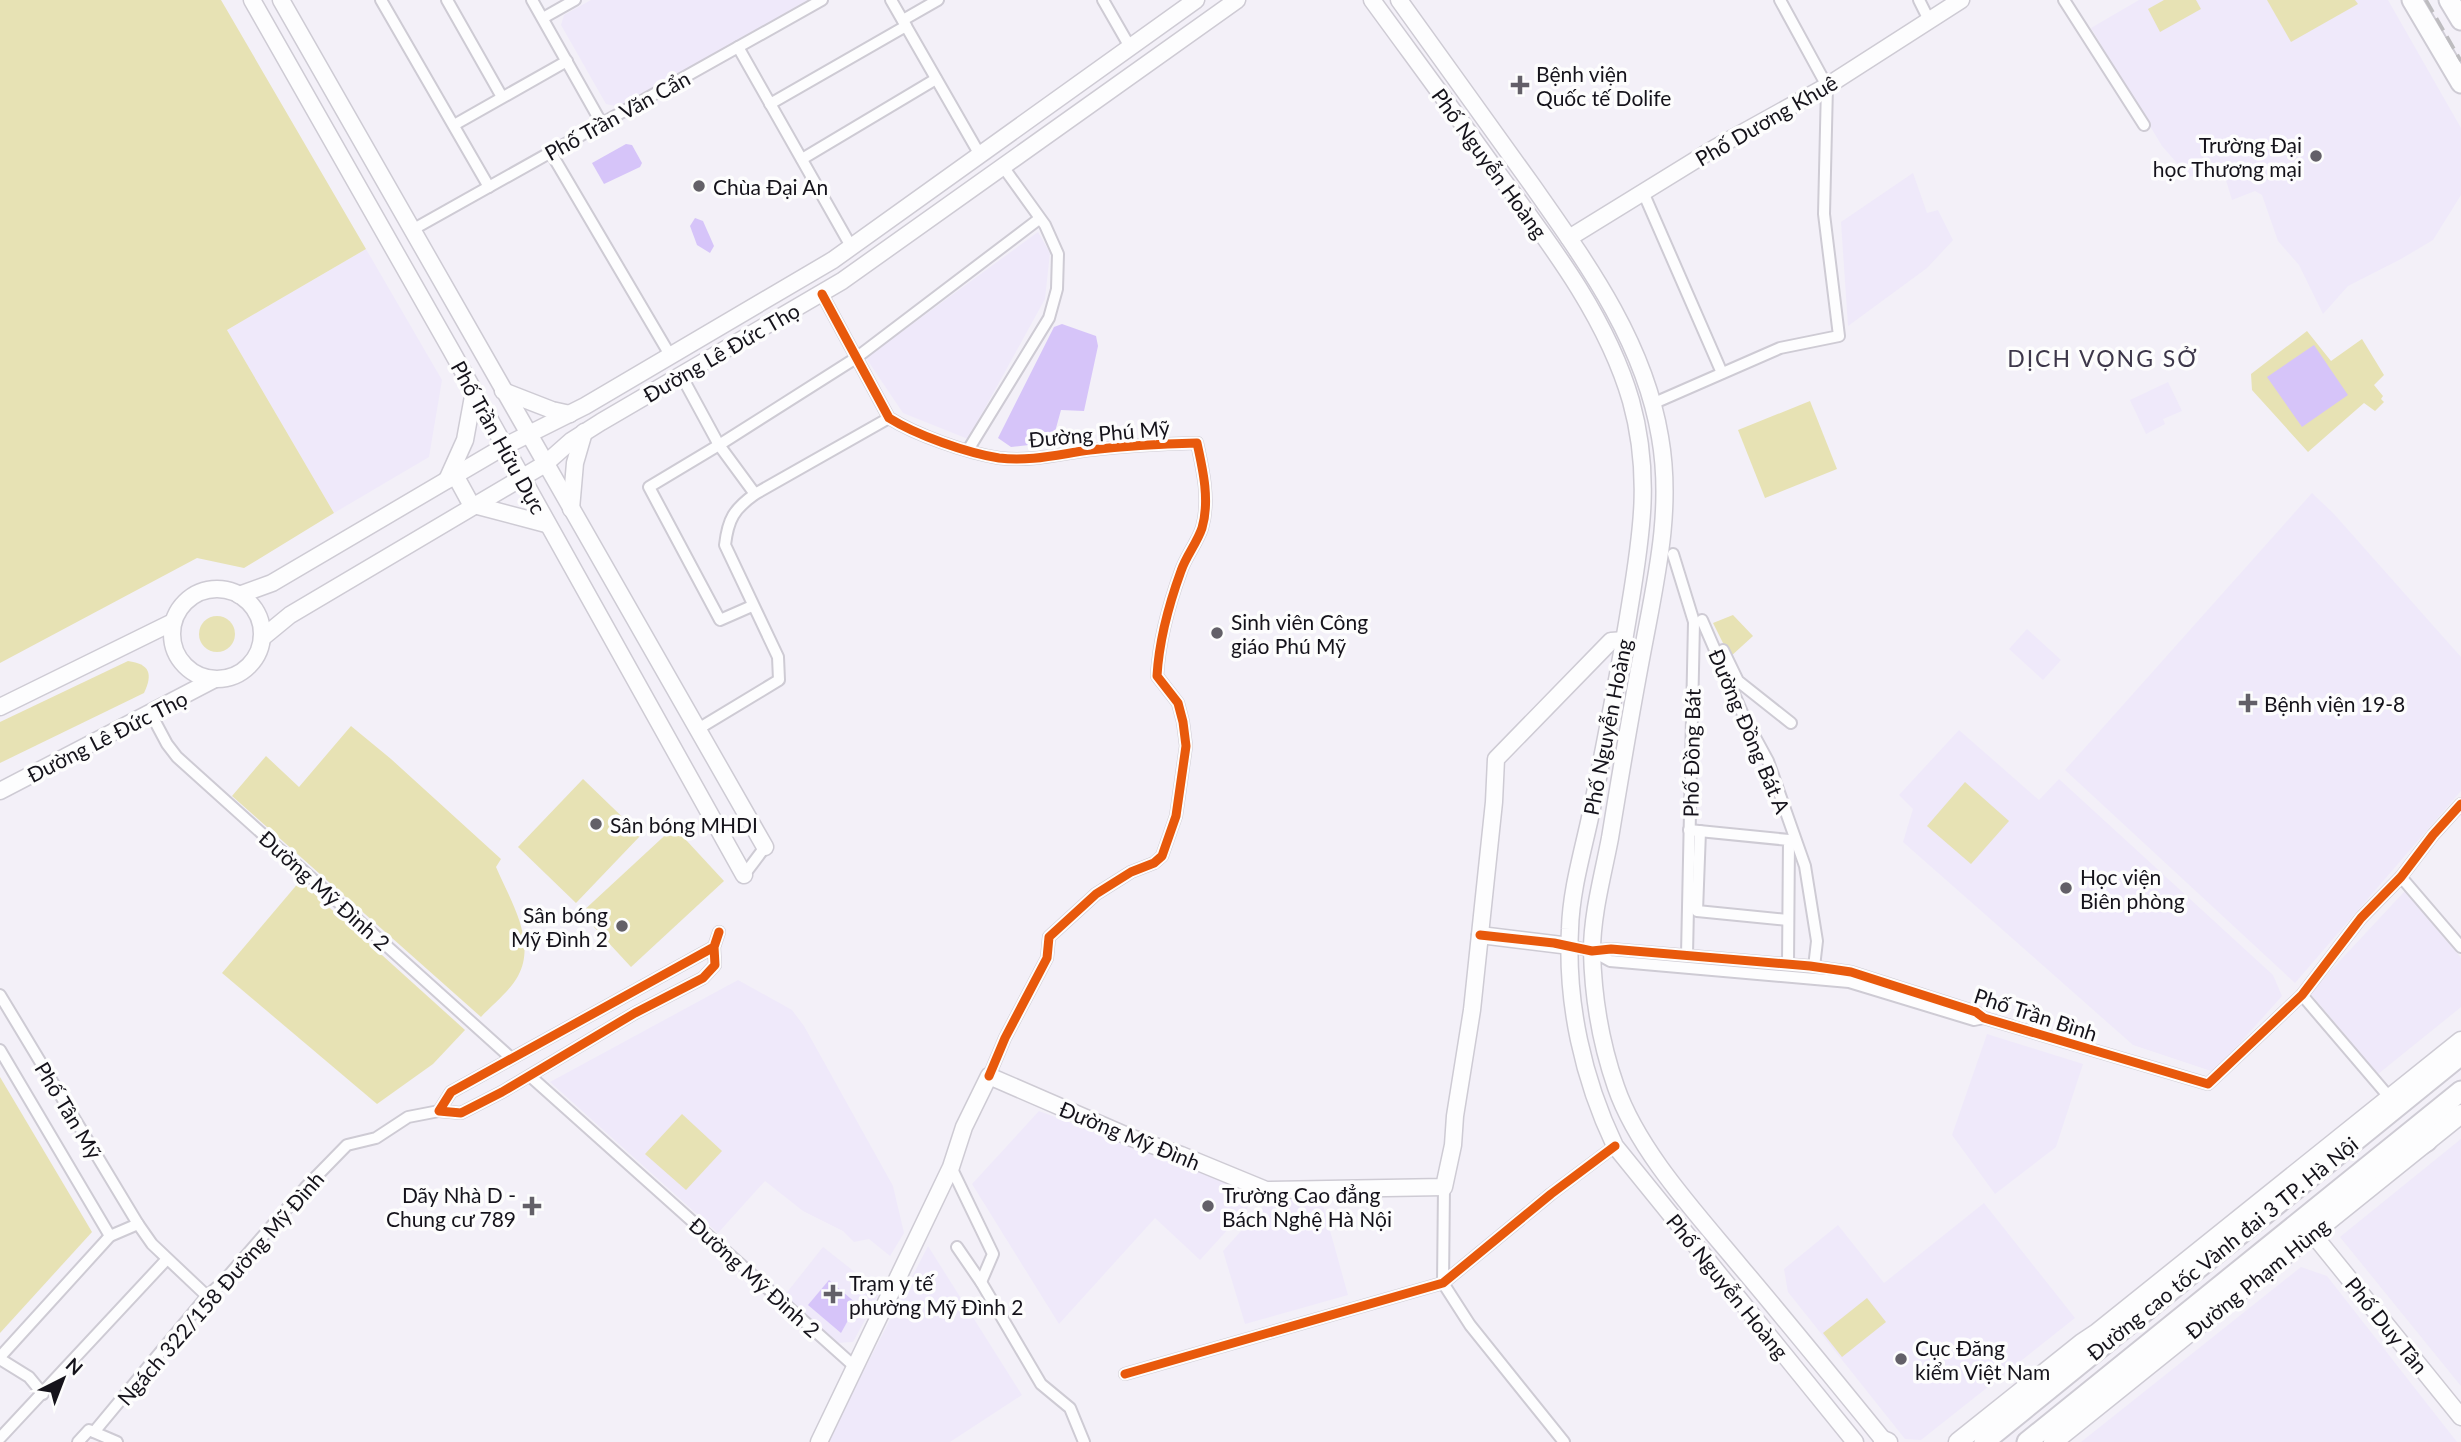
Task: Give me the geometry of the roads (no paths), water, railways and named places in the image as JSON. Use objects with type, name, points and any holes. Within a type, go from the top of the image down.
[{"type":"highway","points":[[2413,0],[2455,60],[2461,83]]},
{"type":"highway","points":[[2449,0],[2461,20]]},
{"type":"highway","name":"Đường cao tốc Vành đai 3 TP. Hà Nội","points":[[1983,1442],[2461,1055]]},
{"type":"highway","name":"Đường cao tốc Vành đai 3 TP. Hà Nội","points":[[2027,1442],[2461,1091]]},
{"type":"highway","points":[[2296,1188],[2390,1097]]},
{"type":"highway","points":[[2314,1209],[2427,1140]]},
{"type":"main road","name":"Phố Trần Hữu Dực","points":[[252,0],[744,875]]},
{"type":"main road","name":"Phố Trần Hữu Dực","points":[[281,0],[765,847]]},
{"type":"main road","name":"Đường Lê Đức Thọ","points":[[239,595],[272,583],[505,446],[585,406],[852,248],[1196,0]]},
{"type":"main road","name":"Đường Lê Đức Thọ","points":[[262,638],[290,615],[545,464],[590,428],[822,294],[1237,0]]},
{"type":"main road","name":"Phố Nguyễn Hoàng","points":[[1372,0],[1488,159],[1588,303],[1619,367],[1631,401],[1641,455],[1644,500],[1642,533],[1625,640],[1580,861],[1570,925],[1572,998],[1592,1093],[1615,1146],[1855,1442]]},
{"type":"main road","name":"Phố Nguyễn Hoàng","points":[[1399,0],[1506,147],[1601,286],[1621,322],[1652,404],[1660,435],[1666,487],[1661,559],[1611,830],[1592,951],[1597,1011],[1617,1092],[1629,1120],[1646,1146],[1701,1219],[1886,1441]]},
{"type":"main road","name":"Phố Dương Khuê","points":[[1569,238],[1716,148],[1827,86],[1961,0]]},
{"type":"main road","points":[[1488,159],[1506,147]]},
{"type":"main road","points":[[490,369],[471,386],[464,443],[451,478],[473,506],[547,524]]},
{"type":"main road","points":[[503,391],[570,414]]},
{"type":"main road","points":[[571,509],[575,463],[590,428],[585,406]]},
{"type":"main road","points":[[213,589],[239,595],[252,606],[260,621],[262,638],[253,662],[232,677],[213,680],[195,674],[177,657],[171,634],[176,613],[186,600],[199,592],[213,589]]},
{"type":"main road","points":[[0,707],[173,622]]},
{"type":"main road","points":[[1444,1187],[1453,1145],[1480,935],[1496,759],[1611,641],[1625,640]]},
{"type":"main road","name":"Đường Lê Đức Thọ","points":[[0,791],[213,680]]},
{"type":"main road","name":"Phố Trần Bình","points":[[1480,935],[1570,946]]},
{"type":"main road","points":[[1958,1442],[2097,1334],[2461,1041]]},
{"type":"main road","points":[[819,1442],[951,1167],[964,1127],[989,1076]]},
{"type":"main road","name":"Đường Mỹ Đình","points":[[989,1076],[1132,1138],[1266,1190],[1444,1187]]},
{"type":"main road","name":"Đường Phạm Hùng","points":[[2053,1442],[2461,1114]]},
{"type":"main road","name":"Phố Duy Tân","points":[[2312,1233],[2461,1417]]},
{"type":"street","points":[[381,0],[489,187]]},
{"type":"street","points":[[447,0],[502,97]]},
{"type":"street","points":[[533,0],[602,124]]},
{"type":"street","points":[[543,18],[576,0]]},
{"type":"street","name":"Phố Trần Văn Cẩn","points":[[412,230],[822,0]]},
{"type":"street","points":[[891,0],[980,155]]},
{"type":"street","points":[[771,104],[938,0]]},
{"type":"street","points":[[1102,0],[1130,47]]},
{"type":"street","points":[[1652,404],[1780,348],[1839,336],[1824,215],[1827,86],[1780,0]]},
{"type":"street","points":[[1919,0],[1930,20]]},
{"type":"street","points":[[2064,0],[2144,125]]},
{"type":"street","points":[[738,47],[852,248]]},
{"type":"street","points":[[454,125],[567,61]]},
{"type":"street","points":[[802,159],[936,79]]},
{"type":"street","points":[[551,153],[670,355]]},
{"type":"street","points":[[968,450],[1049,318],[1058,289],[1058,254],[1040,219],[1004,167]]},
{"type":"street","points":[[1643,192],[1722,373]]},
{"type":"street","points":[[752,606],[720,620],[649,487],[856,358],[1040,219]]},
{"type":"street","points":[[698,729],[779,680],[778,657],[725,545],[727,527],[737,506],[889,418],[822,294]]},
{"type":"street","points":[[681,375],[719,445],[755,494]]},
{"type":"street","name":"Đường Phú Mỹ","points":[[889,418],[903,427],[968,450],[1000,458],[1037,458],[1089,450],[1196,443],[1206,497],[1202,528],[1181,570],[1159,651],[1157,676],[1178,703],[1186,746],[1177,816],[1162,856],[1096,894],[1049,937],[1047,958],[1005,1038],[989,1076]]},
{"type":"street","name":"Phố Đồng Bát","points":[[1673,554],[1694,622],[1694,831],[1687,955]]},
{"type":"street","name":"Đường Đồng Bát A","points":[[1791,723],[1738,681],[1705,620],[1744,717],[1768,761],[1805,866],[1817,941],[1814,967]]},
{"type":"street","name":"Đường Mỹ Đình 2","points":[[151,714],[177,757],[510,1057]]},
{"type":"street","name":"Phố Trần Bình","points":[[1592,951],[1611,949],[1687,955],[1851,972],[1976,1012],[1984,1018],[2208,1084],[2302,995],[2361,918],[2401,877],[2461,804]]},
{"type":"street","points":[[1788,920],[1697,911],[1694,831],[1789,840],[1788,964]]},
{"type":"street","points":[[744,875],[765,847]]},
{"type":"street","points":[[2401,877],[2461,947]]},
{"type":"street","points":[[714,947],[510,1057],[451,1092],[439,1111],[461,1113],[530,1076],[635,1013],[703,978],[715,965],[714,947],[719,932]]},
{"type":"street","name":"Phố Trần Bình","points":[[1570,946],[1592,951],[1610,961],[1849,982],[1974,1020],[1984,1018]]},
{"type":"street","name":"Phố Tân Mỹ","points":[[0,995],[138,1224],[152,1244],[207,1296]]},
{"type":"street","points":[[2302,995],[2390,1097]]},
{"type":"street","name":"Phố Tân Mỹ","points":[[0,1050],[110,1236]]},
{"type":"street","name":"Đường Mỹ Đình 2","points":[[530,1076],[854,1366]]},
{"type":"street","name":"Ngách 322/158 Đường Mỹ Đình","points":[[78,1442],[91,1431],[207,1296],[223,1282],[305,1188],[347,1145],[376,1138],[408,1117],[439,1111]]},
{"type":"street","points":[[1125,1374],[1443,1283],[1551,1194],[1615,1146]]},
{"type":"street","points":[[951,1167],[993,1254],[981,1282]]},
{"type":"street","points":[[1444,1187],[1443,1283],[1470,1325],[1564,1442]]},
{"type":"street","points":[[43,1394],[29,1377],[0,1358],[110,1236],[138,1224]]},
{"type":"street","points":[[957,1247],[981,1282],[1041,1384],[1070,1408],[1083,1442]]},
{"type":"street","points":[[0,1438],[167,1259]]},
{"type":"street","points":[[91,1431],[117,1442]]},
{"type":"railway","points":[[2426,0],[2461,61]]},
{"type":"place","name":"Bệnh viện Quốc tế Dolife","points":[[1520,85]]},
{"type":"place","name":"Trường Đại học Thương mại","points":[[2316,156]]},
{"type":"place","name":"Chùa Đại An","points":[[699,186]]},
{"type":"place","name":"Sinh viên Công giáo Phú Mỹ","points":[[1217,633]]},
{"type":"place","name":"Bệnh viện 19-8","points":[[2248,703]]},
{"type":"place","name":"Sân bóng MHDI","points":[[596,824]]},
{"type":"place","name":"Học viện Biên phòng","points":[[2066,888]]},
{"type":"place","name":"Sân bóng Mỹ Đình 2","points":[[622,926]]},
{"type":"place","name":"Dãy Nhà D - Chung cư 789","points":[[532,1206]]},
{"type":"place","name":"Trường Cao đẳng Bách Nghệ Hà Nội","points":[[1208,1206]]},
{"type":"place","name":"Trạm y tế phường Mỹ Đình 2","points":[[833,1294]]},
{"type":"place","name":"Cục Đăng kiểm Việt Nam","points":[[1901,1359]]},
{"type":"district","name":"DỊCH VỌNG SỞ","points":[[2103,358]]}]
